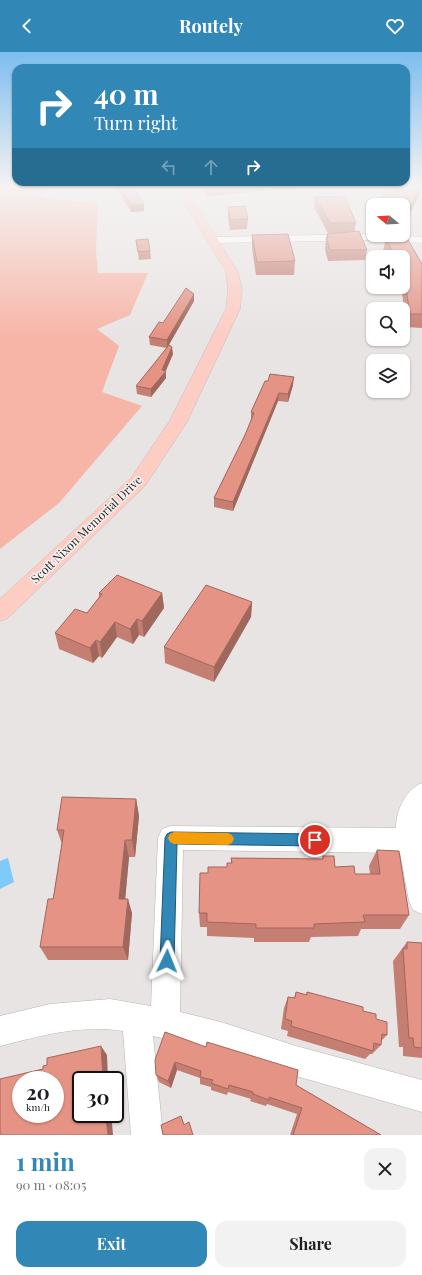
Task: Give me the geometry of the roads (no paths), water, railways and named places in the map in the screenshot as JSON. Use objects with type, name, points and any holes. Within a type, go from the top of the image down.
[{"type":"main road","name":"Scott Nixon Memorial Drive","points":[[0,612],[138,482],[178,422],[233,309],[235,290],[233,276],[211,236]]},
{"type":"street","points":[[214,240],[346,237],[422,240]]},
{"type":"street","points":[[422,794],[413,806],[408,822],[410,841],[422,900]]},
{"type":"street","points":[[147,1135],[138,1037],[152,1021],[171,838],[410,841]]},
{"type":"street","points":[[0,1031],[50,1019],[110,1014],[152,1021],[221,1036],[296,1061],[422,1096]]},
{"type":"water","points":[[8,858],[14,882],[0,889],[0,861]]}]
